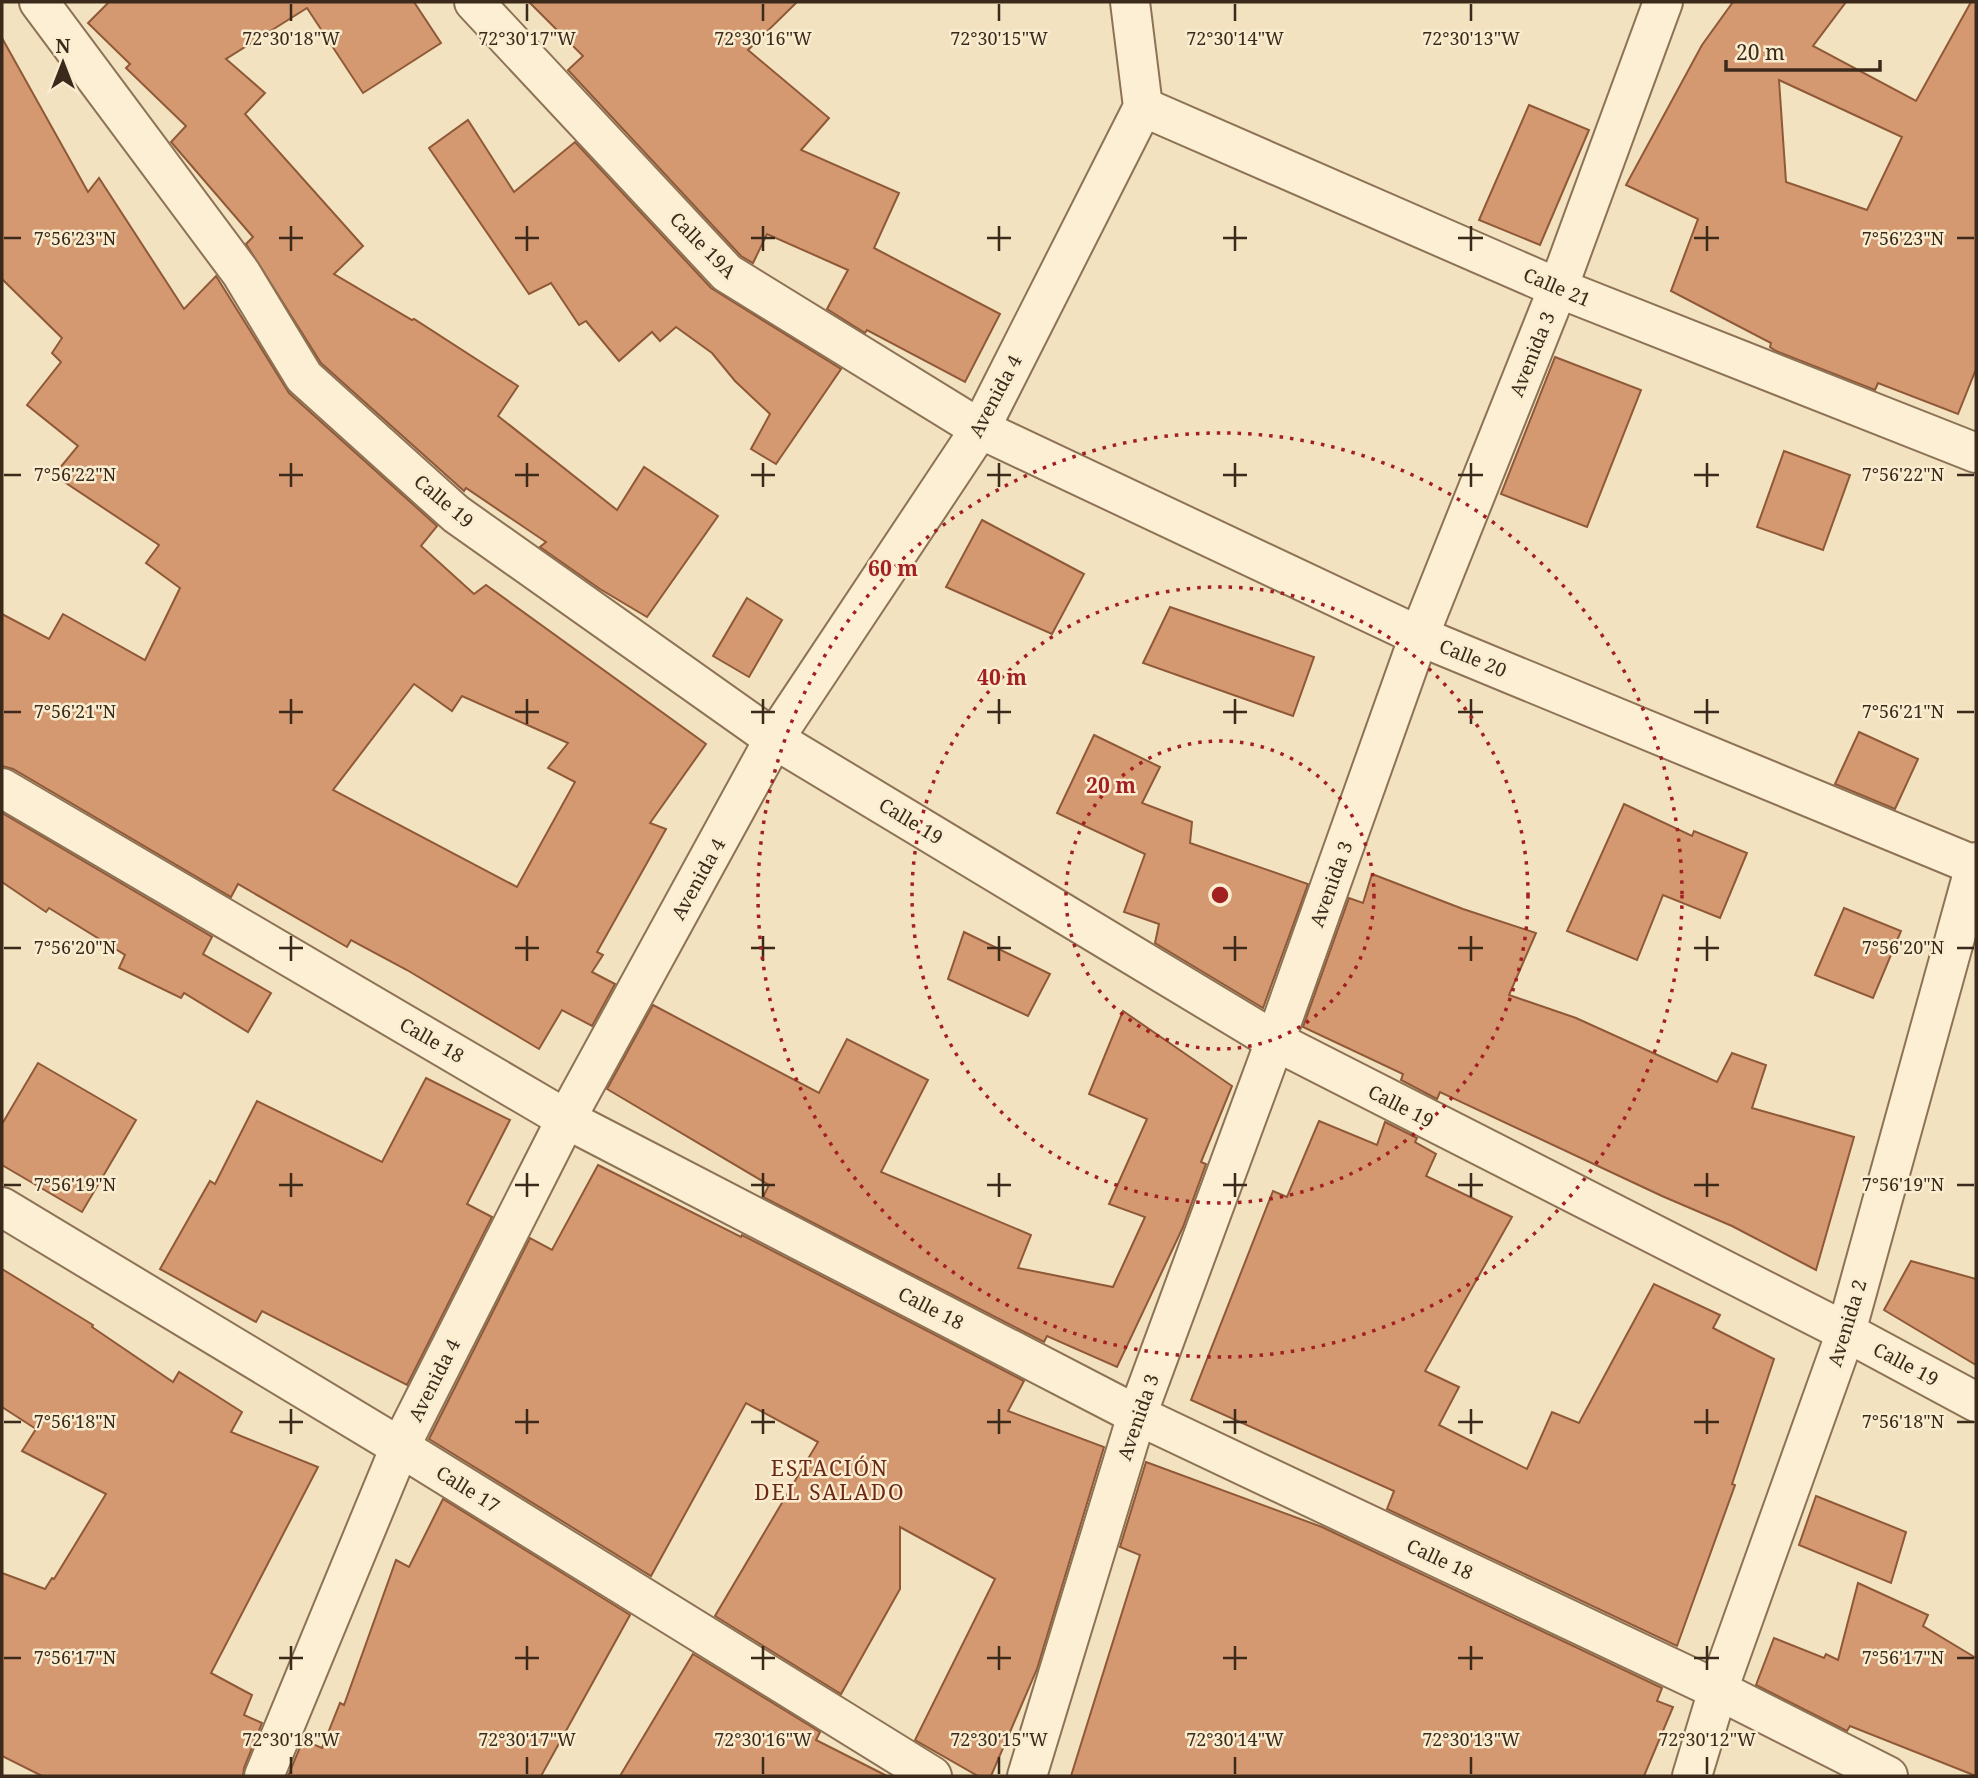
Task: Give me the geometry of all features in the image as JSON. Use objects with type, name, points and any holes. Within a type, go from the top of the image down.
[{"type":"street","name":"Calle 19","points":[[39,2],[241,273],[304,377],[456,514],[774,739],[1275,1041],[1846,1332],[1976,1402]]},
{"type":"street","name":"Calle 19A","points":[[474,2],[727,274],[980,429]]},
{"type":"street","points":[[1130,2],[1143,107]]},
{"type":"street","name":"Avenida 3","points":[[1027,1776],[1137,1415],[1275,1041],[1419,636],[1558,288],[1663,2]]},
{"type":"street","name":"Avenida 4","points":[[264,1776],[400,1447],[566,1119],[774,739],[980,429],[1143,107]]},
{"type":"street","name":"Calle 21","points":[[1143,107],[1558,288],[1976,453]]},
{"type":"street","name":"Calle 20","points":[[980,429],[1419,636],[1976,865]]},
{"type":"street","name":"Calle 18","points":[[2,788],[566,1119],[1137,1415],[1718,1690],[1888,1776]]},
{"type":"street","name":"Avenida 2","points":[[1692,1776],[1718,1690],[1846,1332],[1976,865]]},
{"type":"street","name":"Calle 17","points":[[2,1207],[400,1447],[932,1776]]},
{"type":"building","points":[[109,2],[414,2],[441,43],[363,93],[307,8],[226,59],[265,93],[245,114],[363,246],[334,274],[414,319],[518,386],[498,416],[617,510],[644,467],[718,516],[647,617],[600,589],[540,547],[546,542],[466,488],[464,491],[321,363],[246,244],[253,237],[171,142],[186,126],[126,68],[130,64],[88,23]]},
{"type":"building","points":[[529,2],[797,2],[748,50],[829,118],[801,150],[899,193],[874,248],[1000,314],[965,382],[867,330],[865,333],[827,309],[848,270],[767,234],[753,263],[741,256],[568,70],[583,56]]},
{"type":"building","points":[[1733,2],[1846,2],[1813,46],[1916,101],[1971,2],[1976,2],[1976,369],[1958,414],[1878,383],[1875,390],[1776,351],[1770,347],[1771,343],[1671,291],[1698,219],[1626,185],[1702,45]],"holes":[[[1779,80],[1902,137],[1867,210],[1786,182]]]},
{"type":"building","points":[[2,38],[88,192],[99,178],[184,309],[216,276],[289,393],[437,526],[421,546],[474,594],[486,585],[706,744],[650,823],[666,829],[597,952],[603,955],[592,972],[615,984],[592,1026],[562,1010],[539,1049],[407,970],[351,940],[347,947],[238,884],[231,897],[13,769],[2,766],[2,614],[49,639],[63,614],[145,660],[180,588],[146,563],[159,545],[54,475],[78,446],[27,405],[61,362],[52,353],[62,338],[2,279]],"holes":[[[414,684],[452,711],[462,696],[568,743],[548,768],[575,782],[517,887],[333,790]]]},
{"type":"building","points":[[1529,105],[1589,130],[1540,245],[1479,220]]},
{"type":"building","points":[[468,120],[514,192],[575,142],[711,288],[841,369],[776,464],[751,449],[770,414],[735,381],[712,353],[676,327],[660,341],[652,332],[619,361],[586,321],[579,325],[551,283],[529,294],[429,148]]},
{"type":"building","points":[[1555,357],[1641,390],[1587,527],[1501,494]]},
{"type":"building","points":[[1784,451],[1850,475],[1823,550],[1757,527]]},
{"type":"building","points":[[982,520],[1084,574],[1052,634],[946,587]]},
{"type":"building","points":[[747,598],[782,620],[749,677],[713,656]]},
{"type":"building","points":[[1170,607],[1314,657],[1293,716],[1143,663]]},
{"type":"building","points":[[1859,732],[1918,759],[1895,809],[1835,784]]},
{"type":"building","points":[[1094,735],[1160,767],[1142,803],[1192,822],[1190,843],[1308,884],[1263,1008],[1155,943],[1159,924],[1124,912],[1145,854],[1057,813]]},
{"type":"building","points":[[1624,804],[1692,836],[1694,831],[1747,853],[1720,918],[1663,895],[1637,960],[1567,931]]},
{"type":"building","points":[[2,813],[212,937],[203,954],[271,993],[248,1032],[184,993],[181,998],[119,968],[125,955],[49,908],[46,912],[2,882]]},
{"type":"building","points":[[1372,874],[1463,909],[1536,933],[1509,995],[1576,1018],[1717,1082],[1732,1053],[1766,1065],[1752,1108],[1854,1137],[1816,1270],[1732,1226],[1440,1092],[1437,1099],[1401,1080],[1403,1074],[1303,1027],[1349,898],[1363,903]]},
{"type":"building","points":[[1844,908],[1901,931],[1873,998],[1815,975]]},
{"type":"building","points":[[964,932],[1050,974],[1028,1016],[948,979]]},
{"type":"building","points":[[653,1005],[819,1093],[847,1039],[928,1080],[881,1172],[1031,1235],[1018,1268],[1113,1287],[1145,1217],[1109,1204],[1147,1119],[1089,1094],[1123,1011],[1232,1086],[1201,1162],[1206,1164],[1183,1227],[1117,1367],[1047,1336],[1044,1342],[763,1197],[769,1185],[607,1089]]},
{"type":"building","points":[[38,1063],[136,1120],[82,1212],[2,1165],[2,1124]]},
{"type":"building","points":[[426,1078],[510,1120],[467,1204],[492,1217],[407,1385],[262,1311],[256,1322],[160,1269],[210,1181],[215,1184],[257,1101],[382,1162]]},
{"type":"building","points":[[1319,1121],[1377,1145],[1385,1122],[1417,1138],[1415,1142],[1436,1154],[1426,1176],[1512,1217],[1425,1371],[1459,1387],[1439,1425],[1527,1469],[1552,1412],[1579,1423],[1654,1284],[1720,1315],[1713,1328],[1774,1359],[1732,1484],[1735,1485],[1677,1646],[1387,1509],[1394,1491],[1191,1400],[1273,1191],[1287,1197]]},
{"type":"building","points":[[598,1165],[741,1237],[742,1235],[1024,1381],[1008,1411],[1104,1447],[1037,1669],[991,1776],[978,1776],[915,1740],[995,1579],[900,1527],[900,1589],[841,1694],[715,1616],[818,1442],[746,1403],[651,1576],[429,1439],[530,1238],[552,1250]]},
{"type":"building","points":[[1911,1261],[1976,1279],[1976,1365],[1884,1310]]},
{"type":"building","points":[[2,1269],[93,1325],[92,1327],[173,1382],[179,1372],[242,1412],[231,1432],[318,1467],[211,1673],[252,1695],[244,1715],[262,1723],[243,1776],[42,1776],[2,1756],[2,1573],[45,1589],[52,1578],[54,1579],[106,1494],[22,1451],[36,1429],[2,1407]]},
{"type":"building","points":[[1146,1462],[1322,1527],[1662,1688],[1657,1701],[1673,1707],[1644,1776],[1071,1776],[1140,1555],[1120,1547]]},
{"type":"building","points":[[1816,1496],[1906,1532],[1891,1583],[1799,1545]]},
{"type":"building","points":[[443,1499],[630,1615],[541,1776],[288,1776],[303,1740],[322,1748],[340,1703],[344,1705],[396,1560],[409,1567]]},
{"type":"building","points":[[1858,1583],[1928,1615],[1923,1626],[1976,1658],[1976,1776],[1850,1726],[1847,1731],[1756,1685],[1774,1638],[1824,1658],[1826,1654],[1838,1660]]},
{"type":"building","points":[[693,1654],[820,1732],[816,1740],[887,1776],[620,1776]]},
{"type":"district","name":"ESTACIÓN DEL SALADO","points":[[830,1480]]}]
